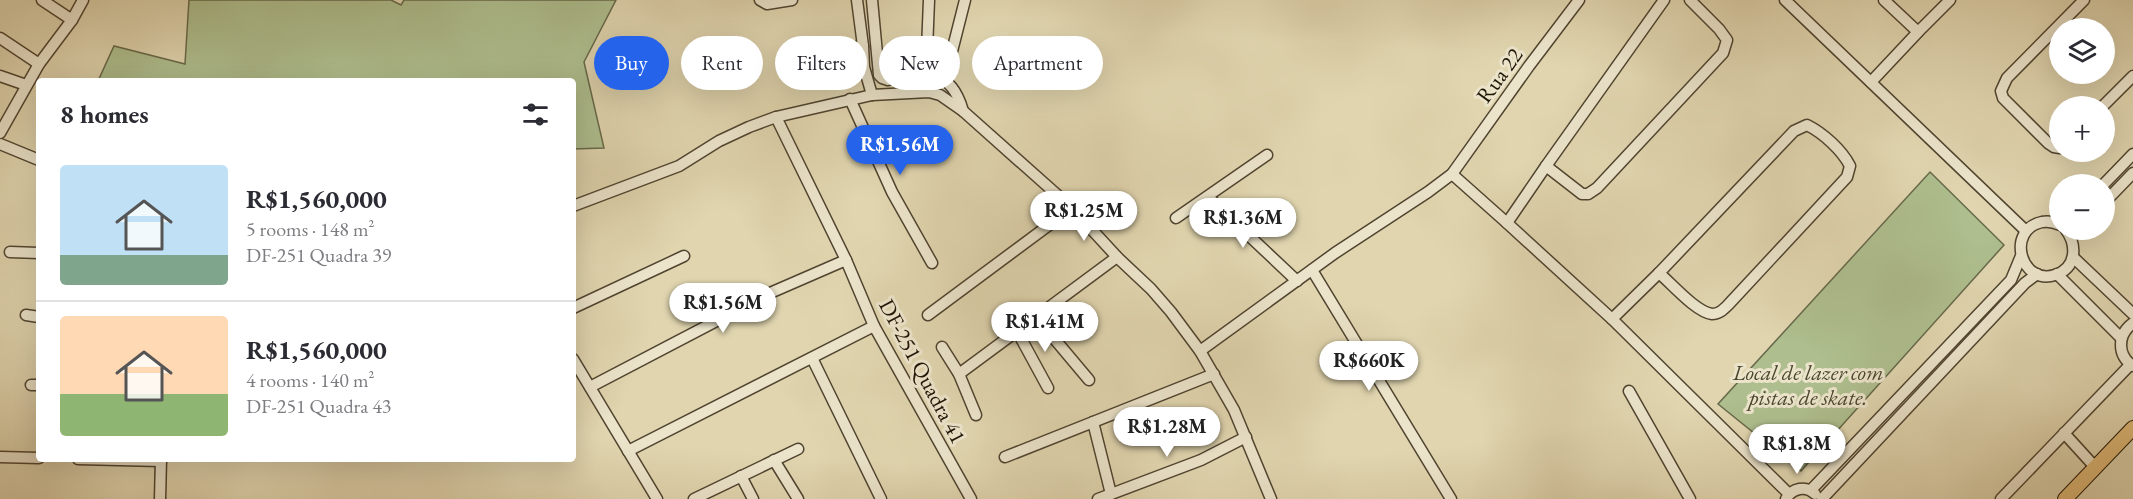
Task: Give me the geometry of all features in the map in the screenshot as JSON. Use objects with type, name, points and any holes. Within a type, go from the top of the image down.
[{"type":"main road","points":[[2065,499],[2133,428]]},
{"type":"street","points":[[42,0],[72,20]]},
{"type":"street","points":[[0,133],[39,64],[72,20],[83,0]]},
{"type":"street","points":[[760,0],[767,4],[792,0]]},
{"type":"street","points":[[857,0],[862,36]]},
{"type":"street","points":[[872,0],[879,75]]},
{"type":"street","points":[[928,36],[929,0]]},
{"type":"street","points":[[956,36],[965,0]]},
{"type":"street","name":"Rua 22","points":[[1452,174],[1579,0]]},
{"type":"street","points":[[1508,223],[1546,165],[1664,0]]},
{"type":"street","points":[[1546,165],[1582,194],[1588,194],[1597,188],[1723,53],[1727,40],[1690,0]]},
{"type":"street","points":[[1785,0],[2026,231]]},
{"type":"street","points":[[1884,0],[1918,32]]},
{"type":"street","points":[[1871,82],[1950,0]]},
{"type":"street","points":[[2049,144],[2004,98],[2001,91],[2007,78],[2084,0]]},
{"type":"street","points":[[0,38],[39,64]]},
{"type":"street","points":[[0,75],[26,85]]},
{"type":"street","points":[[2113,96],[2133,76]]},
{"type":"street","points":[[867,78],[872,95]]},
{"type":"street","points":[[955,90],[963,111]]},
{"type":"street","points":[[576,205],[679,166],[719,141],[776,117],[872,95],[929,92],[940,95],[963,111],[1072,208],[1117,257],[1151,289],[1200,351],[1214,374],[1234,410],[1271,499]]},
{"type":"street","points":[[850,99],[892,192],[932,263]]},
{"type":"street","name":"DF-251 Quadra 41","points":[[776,117],[846,260],[874,326],[971,499]]},
{"type":"street","points":[[1611,319],[1659,273],[1794,131],[1807,124],[1816,129],[1846,158],[1850,166],[1847,177],[1720,313],[1712,314],[1701,310],[1659,273]]},
{"type":"street","points":[[0,144],[36,159]]},
{"type":"street","points":[[2114,174],[2133,154]]},
{"type":"street","points":[[1176,218],[1267,155]]},
{"type":"street","points":[[2115,192],[2133,173]]},
{"type":"street","points":[[1200,351],[1312,270],[1452,174],[1611,319],[1788,497],[1803,489],[1811,490],[1820,499],[2025,283],[2037,274]]},
{"type":"street","points":[[1208,197],[1297,281]]},
{"type":"street","points":[[928,315],[1072,208]]},
{"type":"street","points":[[2049,222],[2035,224],[2026,231],[2020,243],[2024,264],[2037,274],[2047,276],[2057,274],[2067,268],[2073,257],[2074,240]]},
{"type":"street","points":[[10,252],[36,253]]},
{"type":"street","points":[[576,307],[684,256]]},
{"type":"street","points":[[1811,490],[2011,280],[2021,256]]},
{"type":"street","points":[[958,374],[1117,257]]},
{"type":"street","points":[[2073,257],[2133,314]]},
{"type":"street","points":[[590,387],[770,293],[846,260]]},
{"type":"street","points":[[1312,270],[1451,499]]},
{"type":"street","points":[[2057,274],[2121,338]]},
{"type":"street","points":[[26,315],[36,317]]},
{"type":"street","points":[[1036,317],[1089,380]]},
{"type":"street","points":[[2001,499],[2132,366],[2124,358],[2120,348],[2121,338],[2133,323]]},
{"type":"street","points":[[628,451],[874,326]]},
{"type":"street","points":[[1017,331],[1048,387]]},
{"type":"street","name":"DF-251 Quadra 41","points":[[942,347],[958,374],[976,415]]},
{"type":"street","points":[[812,358],[881,499]]},
{"type":"street","points":[[576,364],[657,499]]},
{"type":"street","points":[[1005,457],[1214,374]]},
{"type":"street","points":[[1629,391],[1689,498]]},
{"type":"street","points":[[1093,422],[1116,494]]},
{"type":"street","points":[[2064,433],[2095,467]]},
{"type":"street","points":[[1098,499],[1201,460],[1246,437]]},
{"type":"street","points":[[694,499],[798,449]]},
{"type":"street","points":[[0,457],[36,458]]},
{"type":"street","points":[[774,460],[798,499]]},
{"type":"street","points":[[160,499],[161,462]]},
{"type":"street","points":[[741,476],[753,499]]},
{"type":"green space","points":[[189,0],[391,0],[401,5],[404,0],[616,0],[597,36],[594,36],[594,43],[584,62],[604,148],[576,149],[576,78],[99,78],[114,46],[185,64]]},
{"type":"green space","name":"Local de lazer com pistas de skate.","points":[[1930,172],[2004,245],[1801,471],[1718,404]]}]
